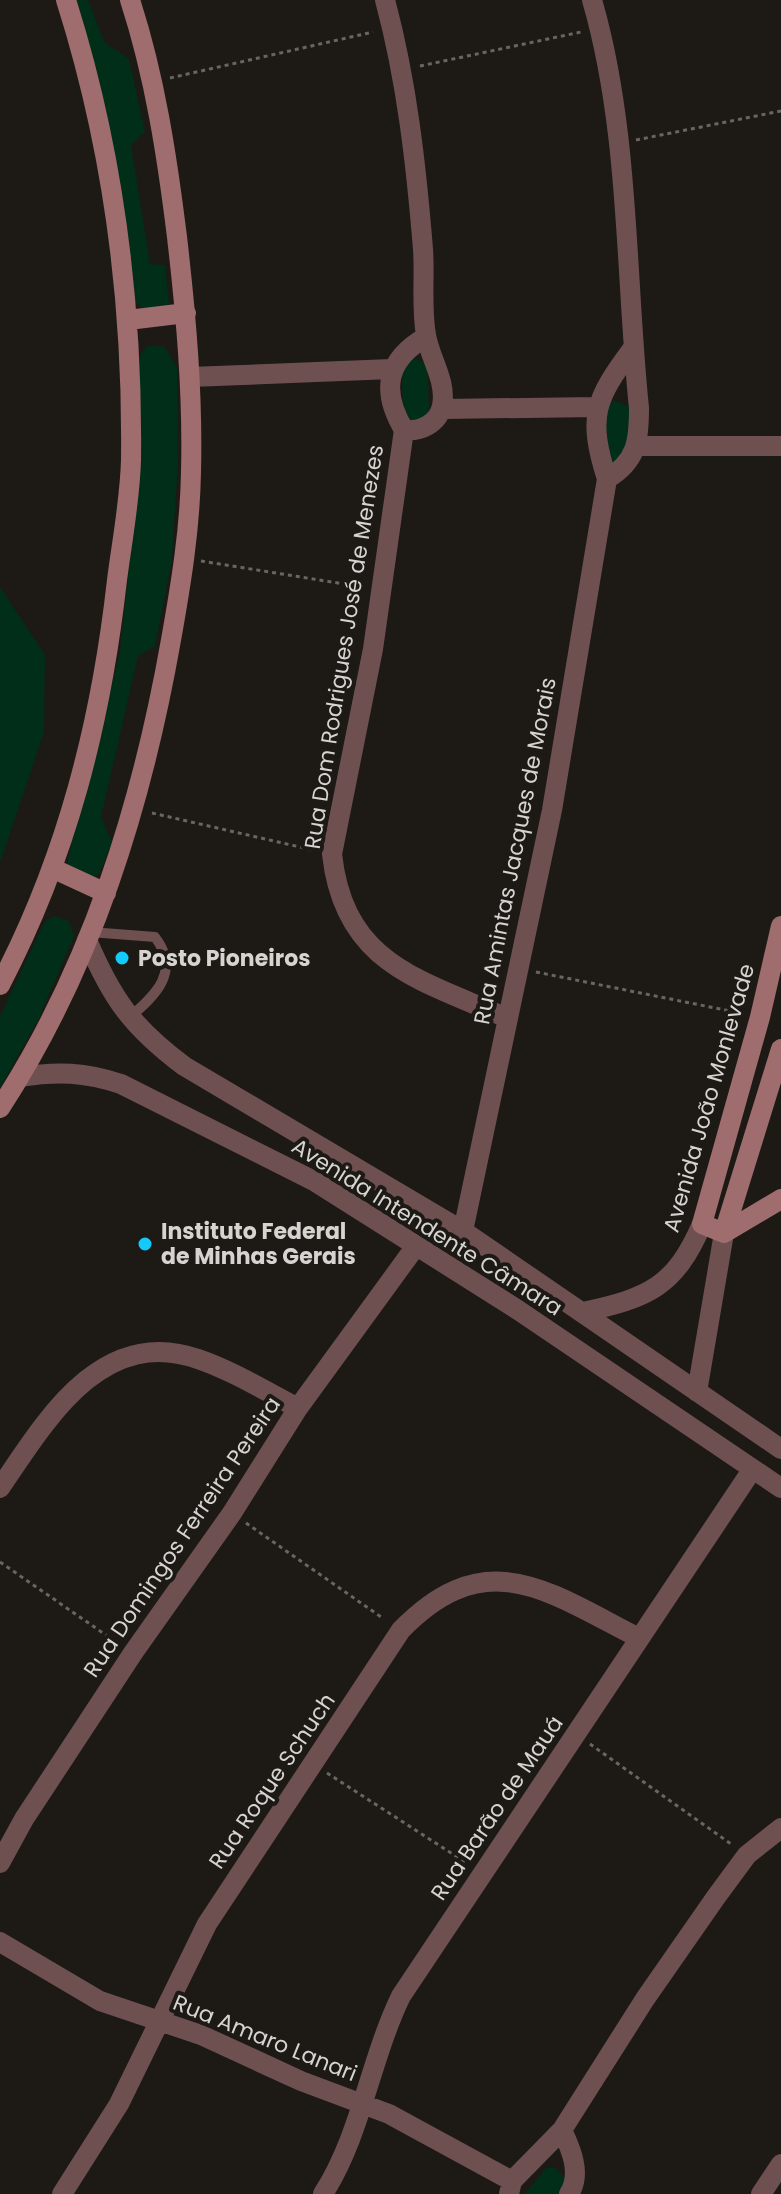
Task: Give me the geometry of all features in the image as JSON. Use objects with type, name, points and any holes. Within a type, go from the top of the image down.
[{"type":"main road","points":[[0,985],[54,869],[97,715],[112,624],[131,463],[128,320],[106,156],[66,0]]},
{"type":"main road","points":[[0,1108],[20,1077],[89,936],[135,809],[160,701],[185,558],[191,474],[186,313],[154,82],[130,0]]},
{"type":"main road","points":[[128,320],[186,313]]},
{"type":"main road","points":[[54,869],[106,893]]},
{"type":"main road","name":"Avenida João Monlevade","points":[[702,1224],[760,1017],[781,926]]},
{"type":"main road","points":[[724,1233],[780,1058]]},
{"type":"main road","points":[[724,1233],[781,1199]]},
{"type":"main road","points":[[702,1224],[724,1233]]},
{"type":"street","points":[[385,0],[403,70],[421,224],[426,337],[441,380],[442,409],[597,407],[603,390],[633,348]]},
{"type":"street","points":[[592,0],[600,27],[617,143],[639,408],[638,446],[627,464],[607,479]]},
{"type":"street","points":[[190,377],[392,369],[401,353],[426,337]]},
{"type":"street","name":"Rua Dom Rodrigues José de Menezes","points":[[392,369],[394,403],[404,430],[381,590],[332,854],[338,895],[365,943],[412,976],[507,1018]]},
{"type":"street","name":"Rua Amintas Jacques de Morais","points":[[463,1231],[507,1018],[521,969],[552,810],[607,479],[599,448],[597,407]]},
{"type":"street","name":"Rua Dom Rodrigues José de Menezes","points":[[404,430],[426,427],[442,409]]},
{"type":"street","points":[[638,446],[781,446]]},
{"type":"street","name":"Avenida Intendente Câmara","points":[[89,936],[109,989],[128,1019],[146,1038],[184,1066],[463,1231],[781,1449]]},
{"type":"street","name":"Avenida Intendente Câmara","points":[[20,1077],[69,1072],[91,1074],[121,1084],[314,1181],[518,1310],[781,1488]]},
{"type":"street","points":[[314,1181],[331,1153]]},
{"type":"street","name":"Avenida João Monlevade","points":[[583,1312],[645,1296],[667,1281],[681,1265],[702,1224]]},
{"type":"street","points":[[697,1392],[724,1233]]},
{"type":"street","name":"Rua Domingos Ferreira Pereira","points":[[0,1863],[24,1819],[133,1653],[232,1513],[298,1408],[416,1246]]},
{"type":"street","points":[[518,1310],[539,1281]]},
{"type":"street","points":[[0,1488],[71,1392],[92,1373],[120,1358],[158,1352],[186,1355],[298,1408]]},
{"type":"street","name":"Rua Barão de Mauá","points":[[323,2194],[343,2158],[383,2034],[401,1996],[752,1470]]},
{"type":"street","name":"Rua Roque Schuch","points":[[62,2194],[119,2104],[207,1924],[401,1630],[433,1600],[447,1592],[474,1583],[512,1582],[545,1592],[639,1638]]},
{"type":"street","points":[[510,2188],[562,2130],[645,1999],[747,1855],[781,1828]]},
{"type":"street","name":"Rua Amaro Lanari","points":[[0,1942],[90,1997],[212,2039],[301,2081],[360,2102],[417,2128],[510,2188]]},
{"type":"street","points":[[562,2130],[574,2164],[575,2192]]},
{"type":"street","points":[[761,2194],[781,2164]]},
{"type":"lane","points":[[89,936],[155,937],[161,945],[166,966],[165,982],[128,1019]]},
{"type":"path","points":[[154,82],[392,27]]},
{"type":"path","points":[[403,70],[600,27]]},
{"type":"path","points":[[617,143],[781,111]]},
{"type":"path","points":[[185,558],[381,590]]},
{"type":"path","points":[[135,809],[332,854]]},
{"type":"path","points":[[521,969],[760,1017]]},
{"type":"path","points":[[232,1513],[401,1630]]},
{"type":"path","points":[[0,1562],[133,1653]]},
{"type":"path","points":[[577,1735],[747,1855]]},
{"type":"path","points":[[314,1765],[481,1872]]},
{"type":"green space","points":[[73,0],[88,0],[104,42],[129,59],[145,132],[131,145],[150,264],[165,265],[169,303],[164,308],[144,310],[134,300]]},
{"type":"green space","points":[[148,345],[165,347],[177,368],[178,461],[172,559],[155,646],[138,656],[101,817],[112,842],[99,874],[94,877],[68,865],[68,858],[120,651],[140,463],[137,359]]},
{"type":"green space","points":[[413,359],[422,361],[428,367],[429,419],[403,424],[402,367]]},
{"type":"green space","points":[[615,401],[630,407],[628,464],[608,469],[604,404]]},
{"type":"green space","points":[[0,587],[45,655],[44,732],[0,863]]},
{"type":"green space","points":[[54,916],[69,921],[74,936],[39,1018],[0,1088],[0,1016],[45,921]]},
{"type":"green space","points":[[546,2168],[555,2168],[564,2177],[565,2186],[559,2194],[525,2194]]},
{"type":"place","name":"Posto Pioneiros","points":[[122,958]]},
{"type":"place","name":"Instituto Federal de Minhas Gerais","points":[[145,1244]]}]
